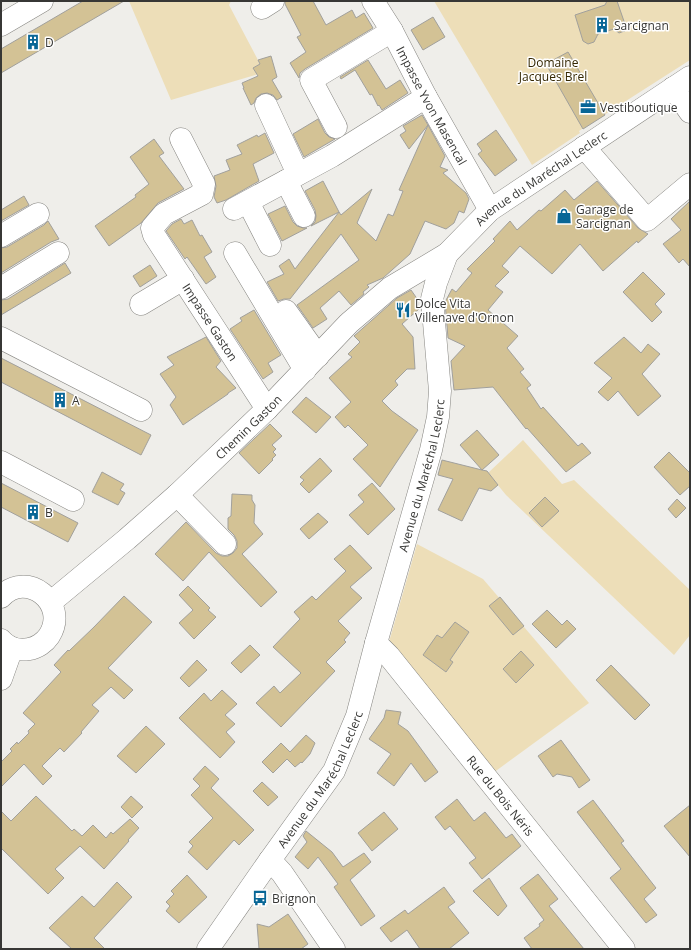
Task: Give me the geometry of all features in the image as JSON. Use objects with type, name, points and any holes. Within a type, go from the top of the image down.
[{"type":"street","points":[[1,25],[42,1]]},
{"type":"street","name":"Impasse Yvon Masencal","points":[[372,1],[392,30],[426,97],[490,210]]},
{"type":"street","points":[[336,127],[311,80],[392,30]]},
{"type":"street","points":[[681,82],[690,112]]},
{"type":"street","name":"Avenue du Maréchal Leclerc","points":[[208,949],[334,771],[357,716],[376,643],[431,450],[438,417],[440,391],[432,299],[436,283],[447,254],[490,210],[681,82]]},
{"type":"street","points":[[270,245],[241,206],[332,156],[426,97]]},
{"type":"street","points":[[266,105],[304,216]]},
{"type":"street","name":"Impasse Gaston","points":[[181,138],[204,184],[202,194],[164,214],[152,228],[154,236],[267,409]]},
{"type":"street","points":[[584,147],[646,220],[689,189]]},
{"type":"street","points":[[1,236],[38,214]]},
{"type":"street","points":[[1,288],[58,253]]},
{"type":"street","points":[[235,253],[312,363]]},
{"type":"street","name":"Chemin Gaston","points":[[51,602],[127,540],[177,495],[267,409],[349,323],[390,288],[447,254]]},
{"type":"street","points":[[141,304],[182,279]]},
{"type":"street","points":[[286,310],[312,363]]},
{"type":"street","points":[[1,338],[141,410]]},
{"type":"street","points":[[1,462],[73,500]]},
{"type":"street","points":[[177,495],[224,544]]},
{"type":"street","points":[[1,679],[7,644],[22,650],[32,649],[40,645],[48,638],[53,630],[55,621],[51,602],[45,595],[37,590],[28,587],[19,587],[2,595]]},
{"type":"street","name":"Rue du Bois Néris","points":[[376,643],[389,656],[624,949]]},
{"type":"street","points":[[270,860],[282,873],[334,949]]},
{"type":"green space","points":[[129,1],[231,1],[229,5],[258,60],[262,73],[171,100]]},
{"type":"green space","name":"Domaine Jacques Brel","points":[[434,1],[690,1],[690,60],[579,131],[580,133],[532,165]]},
{"type":"green space","points":[[523,440],[562,484],[574,480],[690,590],[690,635],[674,655],[506,495],[488,473]]},
{"type":"green space","points":[[417,544],[483,579],[589,703],[493,773],[389,642]]},
{"type":"building","name":"D","points":[[83,1],[124,1],[1,73],[1,49]]},
{"type":"building","points":[[285,1],[313,1],[326,25],[352,10],[356,18],[364,13],[373,28],[305,69],[300,73],[299,78],[290,63],[306,52],[297,37],[301,35],[285,4]]},
{"type":"building","name":"Sarcignan","points":[[607,1],[617,1],[627,30],[619,33],[614,29],[598,34],[594,42],[588,44],[583,41],[575,15],[605,5]]},
{"type":"building","points":[[433,17],[445,37],[423,50],[411,30]]},
{"type":"building","points":[[568,52],[605,115],[583,129],[546,64]]},
{"type":"building","points":[[271,56],[277,77],[272,80],[282,97],[277,100],[273,95],[267,93],[261,94],[251,105],[242,83],[258,76],[253,68],[260,64],[258,60]]},
{"type":"building","points":[[368,60],[386,89],[400,80],[408,93],[382,110],[379,105],[378,106],[372,94],[370,95],[355,70],[341,79],[340,77]]},
{"type":"building","points":[[422,115],[428,125],[409,149],[400,135],[406,131],[403,126]]},
{"type":"building","points":[[318,119],[325,133],[329,137],[335,139],[304,157],[293,134]]},
{"type":"building","points":[[428,125],[445,156],[440,167],[448,170],[443,173],[466,193],[469,199],[464,213],[459,211],[454,223],[446,229],[425,221],[410,254],[383,278],[367,285],[369,287],[363,292],[364,294],[351,305],[339,291],[320,308],[327,319],[313,328],[297,305],[359,260],[341,234],[290,299],[278,301],[267,282],[284,274],[279,266],[289,259],[295,269],[339,212],[341,215],[372,189],[357,223],[376,241],[388,214],[393,216],[403,191],[399,190]]},
{"type":"building","points":[[496,130],[517,160],[495,176],[478,154],[482,151],[477,144]]},
{"type":"building","points":[[265,133],[274,153],[253,164],[259,181],[226,200],[217,203],[214,197],[216,186],[214,176],[230,170],[226,160],[242,154],[237,145],[257,135],[258,137]]},
{"type":"building","points":[[154,139],[164,153],[159,156],[184,189],[158,203],[141,223],[109,246],[95,226],[136,197],[135,195],[149,184],[130,157]]},
{"type":"building","points":[[323,181],[339,212],[311,226],[315,222],[315,210],[305,191]]},
{"type":"building","points":[[597,181],[638,228],[648,234],[638,243],[637,241],[603,271],[580,244],[552,274],[520,246],[502,266],[509,272],[495,286],[503,292],[488,310],[518,336],[507,348],[524,369],[520,372],[531,385],[527,388],[541,409],[543,407],[578,446],[582,443],[591,453],[566,472],[527,428],[526,429],[493,387],[454,390],[451,361],[465,346],[448,338],[445,302],[452,289],[456,292],[472,273],[467,269],[495,241],[493,239],[510,221],[517,230],[539,210],[541,211],[565,190],[574,200]]},
{"type":"building","points":[[24,196],[29,205],[1,221],[1,210]]},
{"type":"building","points":[[690,201],[690,267],[683,259],[679,263],[663,244],[681,230],[671,219]]},
{"type":"building","points":[[285,206],[293,222],[297,226],[307,228],[282,241],[268,214]]},
{"type":"building","points":[[181,219],[184,224],[192,220],[200,236],[202,235],[212,252],[204,257],[216,277],[206,284],[187,257],[185,259],[166,231],[172,224]]},
{"type":"building","points":[[48,221],[59,239],[51,242],[1,273],[1,248],[7,247],[44,225]]},
{"type":"building","points":[[65,263],[71,273],[1,315],[1,300],[8,299]]},
{"type":"building","points":[[150,265],[157,276],[140,287],[133,276]]},
{"type":"building","points":[[643,272],[665,294],[655,304],[662,312],[652,322],[623,292]]},
{"type":"building","points":[[411,290],[418,300],[419,309],[402,324],[413,337],[415,369],[407,369],[395,381],[398,385],[382,401],[392,411],[418,430],[380,487],[353,459],[368,445],[348,425],[345,428],[335,417],[351,402],[329,378],[352,357],[348,354],[360,342],[354,336],[397,298]]},
{"type":"building","points":[[254,310],[281,355],[268,363],[273,372],[263,379],[230,329],[242,321],[240,318]]},
{"type":"building","points":[[206,337],[221,361],[216,367],[236,388],[183,425],[170,405],[176,397],[160,374],[174,365],[167,357]]},
{"type":"building","points":[[624,337],[641,353],[648,344],[660,354],[642,374],[661,396],[638,416],[618,391],[608,401],[598,392],[612,378],[594,363]]},
{"type":"building","name":"A","points":[[1,358],[151,435],[141,455],[1,382]]},
{"type":"building","points":[[306,397],[331,417],[316,433],[292,412]]},
{"type":"building","points":[[270,424],[282,436],[272,445],[276,449],[273,452],[276,455],[272,459],[273,460],[259,474],[239,453]]},
{"type":"building","points":[[477,430],[499,455],[482,470],[460,445]]},
{"type":"building","points":[[669,452],[690,473],[690,486],[680,495],[654,467]]},
{"type":"building","points":[[320,458],[332,471],[309,493],[300,484],[304,480],[300,477]]},
{"type":"building","points":[[442,460],[487,471],[498,485],[491,491],[479,488],[462,521],[438,510],[453,479],[438,475]]},
{"type":"building","points":[[102,472],[124,484],[120,490],[125,493],[118,505],[92,492]]},
{"type":"building","name":"B","points":[[1,483],[78,523],[68,542],[1,507]]},
{"type":"building","points":[[372,483],[395,509],[368,535],[349,515],[364,502],[358,495]]},
{"type":"building","points":[[232,494],[252,495],[252,500],[255,505],[254,523],[263,534],[242,554],[277,592],[261,607],[209,552],[183,581],[155,554],[186,522],[216,553],[222,556],[228,556],[233,553],[237,548],[237,541],[228,529],[228,518],[231,516]]},
{"type":"building","points":[[545,497],[559,511],[542,527],[529,513]]},
{"type":"building","points":[[677,499],[686,508],[676,518],[668,509]]},
{"type":"building","points":[[318,513],[328,522],[309,539],[300,529]]},
{"type":"building","points":[[350,545],[372,568],[350,587],[362,598],[338,621],[350,633],[344,640],[346,642],[326,662],[335,671],[281,727],[256,703],[274,686],[280,693],[301,673],[273,647],[300,619],[294,612],[312,596],[316,600],[346,571],[334,559]]},
{"type":"building","points":[[188,586],[210,608],[208,610],[216,617],[194,639],[179,623],[193,610],[179,595]]},
{"type":"building","points":[[124,596],[152,622],[108,668],[133,690],[124,699],[111,687],[92,705],[99,711],[81,732],[82,733],[64,752],[60,748],[42,766],[52,776],[43,785],[24,764],[1,787],[1,762],[12,751],[10,749],[17,742],[18,744],[29,733],[28,731],[35,724],[23,713],[61,672],[54,665]]},
{"type":"building","points":[[500,597],[524,626],[513,635],[489,606]]},
{"type":"building","points":[[547,610],[562,625],[567,620],[576,629],[556,648],[532,624]]},
{"type":"building","points":[[455,622],[469,632],[450,660],[453,662],[446,672],[423,655],[437,635],[442,638]]},
{"type":"building","points":[[250,645],[260,655],[241,673],[231,663]]},
{"type":"building","points":[[521,651],[534,665],[516,683],[503,669]]},
{"type":"building","points":[[197,660],[207,670],[189,687],[180,678]]},
{"type":"building","points":[[611,665],[650,705],[635,720],[596,680]]},
{"type":"building","points":[[222,690],[237,704],[225,715],[235,724],[226,732],[235,742],[220,758],[179,718],[204,693],[211,701]]},
{"type":"building","points":[[386,710],[401,712],[398,724],[408,731],[438,772],[425,782],[411,763],[394,786],[377,773],[391,754],[369,739],[384,718]]},
{"type":"building","points":[[146,726],[165,744],[136,773],[117,756]]},
{"type":"building","points":[[306,735],[315,743],[310,754],[302,763],[301,762],[295,767],[287,759],[273,773],[262,762],[281,743],[290,752]]},
{"type":"building","points":[[561,740],[590,780],[579,788],[572,777],[557,774],[553,777],[538,756]]},
{"type":"building","points":[[205,766],[219,779],[211,788],[254,830],[239,845],[234,840],[207,870],[188,852],[193,846],[189,842],[213,818],[191,795],[200,786],[193,779]]},
{"type":"building","points":[[262,782],[278,797],[268,806],[253,791]]},
{"type":"building","points":[[36,796],[72,831],[74,829],[82,836],[93,825],[106,838],[111,832],[113,834],[130,819],[139,828],[104,869],[80,846],[55,869],[64,878],[48,894],[1,848],[1,811],[11,821]]},
{"type":"building","points":[[131,796],[143,807],[132,818],[121,807]]},
{"type":"building","points":[[457,799],[474,821],[485,812],[506,838],[512,834],[521,846],[482,879],[469,863],[476,858],[450,826],[445,830],[435,817]]},
{"type":"building","points":[[593,800],[624,841],[621,843],[656,888],[644,899],[657,915],[646,923],[610,878],[621,869],[577,812]]},
{"type":"building","points":[[690,805],[690,857],[664,826]]},
{"type":"building","points":[[384,812],[398,829],[372,851],[358,833]]},
{"type":"building","points":[[306,831],[332,852],[343,867],[364,853],[371,862],[350,880],[375,916],[361,926],[334,887],[338,884],[318,857],[308,869],[295,857],[307,842],[303,836]]},
{"type":"building","points":[[538,874],[558,899],[549,906],[584,949],[532,949],[524,938],[540,926],[539,924],[544,920],[520,888]]},
{"type":"building","points":[[187,875],[207,897],[179,923],[166,911],[170,906],[166,902],[174,894],[171,891]]},
{"type":"building","points":[[489,878],[507,906],[498,916],[473,891]]},
{"type":"building","points":[[117,882],[132,897],[94,938],[105,949],[72,949],[49,928],[82,896],[94,907]]},
{"type":"building","points":[[444,887],[455,902],[448,907],[469,933],[449,949],[420,949],[407,930],[391,942],[380,928],[405,910],[408,914]]},
{"type":"building","points":[[288,914],[308,944],[301,949],[259,949],[257,924],[269,927]]},
{"type":"place","name":"Sarcignan","points":[[602,25]]},
{"type":"place","name":"D","points":[[33,42]]},
{"type":"place","name":"Vestiboutique","points":[[588,107]]},
{"type":"place","name":"Garage de Sarcignan","points":[[564,216]]},
{"type":"place","name":"Dolce Vita Villenave d'Ornon","points":[[403,310]]},
{"type":"place","name":"A","points":[[60,400]]},
{"type":"place","name":"B","points":[[33,512]]},
{"type":"place","name":"Brignon","points":[[260,898]]}]
